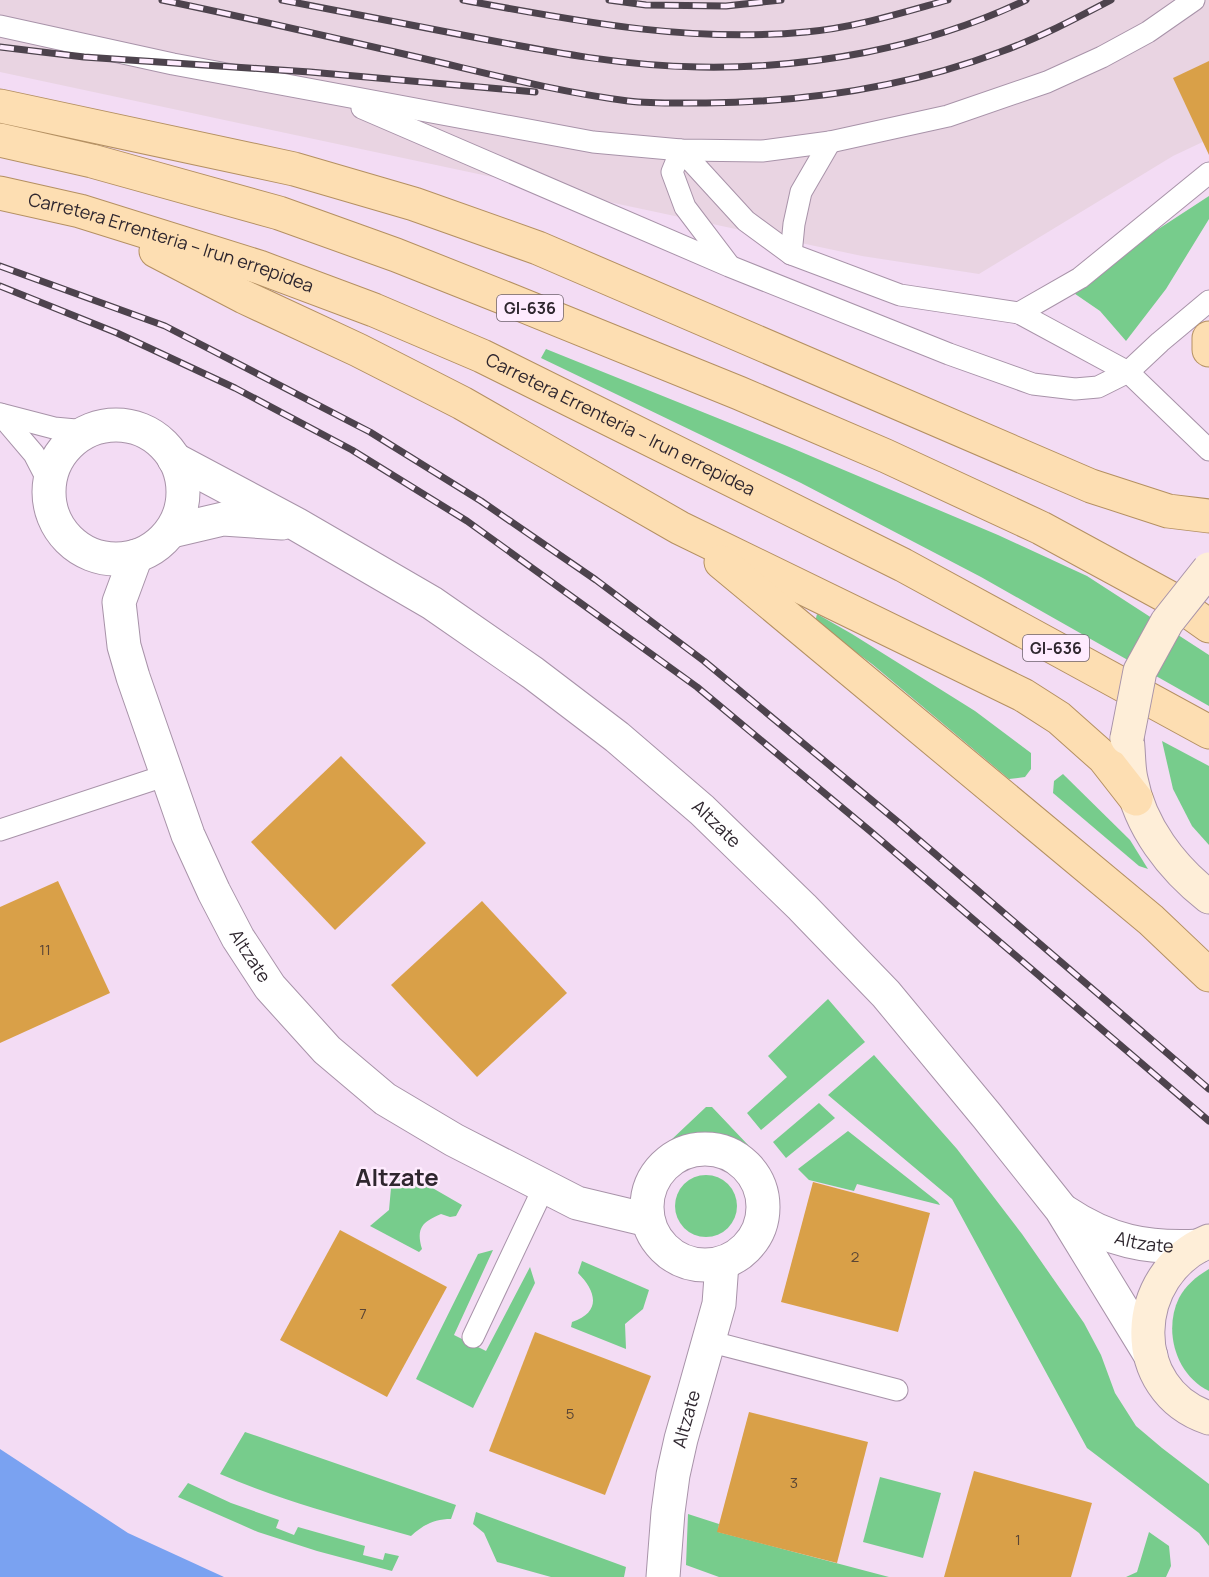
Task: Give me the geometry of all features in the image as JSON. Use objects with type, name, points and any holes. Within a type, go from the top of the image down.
[{"type":"main road","points":[[0,106],[294,169],[414,204],[538,248],[1091,486],[1168,511],[1205,516]]},
{"type":"main road","name":"GI-636","points":[[0,140],[92,161],[279,213],[396,255],[512,301],[739,393],[886,456],[1041,528],[1168,597],[1209,626]]},
{"type":"main road","name":"Carretera Errenteria – Irun errepidea","points":[[0,193],[80,211],[258,267],[374,310],[482,356],[903,565],[1209,732]]},
{"type":"main road","points":[[80,211],[244,297],[358,350],[462,403],[680,528],[1023,695],[1059,718],[1104,758],[1136,799]]},
{"type":"main road","points":[[1209,338],[1209,350]]},
{"type":"main road","points":[[680,528],[1151,920],[1209,975]]},
{"type":"main road","points":[[1209,569],[1167,621],[1140,671],[1127,738],[1131,779],[1136,799],[1155,839],[1187,880],[1209,897]]},
{"type":"main road","points":[[1204,1244],[1180,1258],[1166,1274],[1155,1293],[1149,1314],[1148,1335],[1151,1356],[1161,1380],[1178,1400],[1198,1414],[1209,1418]]},
{"type":"street","points":[[73,544],[92,556],[115,560],[136,556],[156,547],[172,531],[181,511],[184,489],[180,468],[168,449],[152,435],[132,426],[110,425],[87,431],[69,444],[55,462],[49,483],[50,506],[58,527],[119,602]]},
{"type":"street","name":"Altzate","points":[[174,459],[296,524],[432,603],[533,673],[617,737],[702,810],[802,907],[886,994],[1028,1166],[1061,1209],[1151,1356]]},
{"type":"street","name":"Altzate","points":[[172,531],[223,519],[296,524]]},
{"type":"street","name":"Altzate","points":[[136,556],[119,602],[124,646],[188,835],[238,938],[270,987],[327,1050],[386,1099],[454,1140],[577,1203],[648,1220]]},
{"type":"street","points":[[697,1148],[716,1149],[734,1156],[749,1167],[759,1184],[764,1199],[763,1216],[758,1232],[749,1246],[737,1256],[722,1263],[706,1265],[690,1263],[675,1257],[653,1234],[648,1220],[647,1200],[652,1182],[663,1166],[678,1154],[697,1148]]},
{"type":"street","name":"Altzate","points":[[1061,1209],[1088,1227],[1125,1241],[1149,1246],[1204,1244]]},
{"type":"street","name":"Altzate","points":[[663,1577],[673,1475],[719,1304],[722,1263]]},
{"type":"lane","points":[[0,26],[173,64],[593,142],[681,150],[762,151],[830,142],[948,116],[1047,82],[1102,57],[1148,32],[1194,0]]},
{"type":"lane","points":[[326,92],[729,266],[949,354],[1033,384],[1075,389],[1098,387],[1128,372],[1209,301]]},
{"type":"lane","points":[[791,254],[794,224],[801,192],[830,142]]},
{"type":"lane","points":[[681,150],[746,221],[791,254],[900,295],[1019,313],[1128,372],[1209,450]]},
{"type":"lane","points":[[681,150],[672,172],[685,207],[729,266]]},
{"type":"lane","points":[[1019,313],[1080,278],[1209,173]]},
{"type":"lane","points":[[0,414],[54,428],[87,431]]},
{"type":"lane","points":[[0,414],[34,454],[49,483]]},
{"type":"lane","points":[[0,830],[167,775]]},
{"type":"lane","points":[[473,1337],[544,1187]]},
{"type":"lane","points":[[708,1341],[897,1390]]},
{"type":"shaded area","points":[[0,0],[1209,0],[1209,139],[1173,156],[979,274],[862,256],[0,72]]},
{"type":"green space","points":[[1209,196],[1209,219],[1166,289],[1126,341],[1100,311],[1065,287],[1117,256]]},
{"type":"green space","points":[[546,349],[787,446],[998,535],[1087,576],[1209,655],[1209,706],[981,577],[801,483],[541,358]]},
{"type":"green space","points":[[817,614],[975,711],[1031,753],[1031,769],[1025,777],[1009,779],[872,664],[815,622]]},
{"type":"green space","points":[[1162,741],[1209,766],[1209,845],[1192,826],[1173,789]]},
{"type":"green space","points":[[1063,774],[1130,840],[1148,869],[1139,866],[1053,793],[1054,781]]},
{"type":"green space","points":[[828,999],[865,1042],[761,1130],[747,1113],[787,1077],[768,1056]]},
{"type":"green space","points":[[874,1055],[957,1149],[1022,1234],[1084,1323],[1101,1355],[1115,1393],[1136,1426],[1209,1484],[1209,1546],[1199,1533],[1087,1448],[952,1199],[828,1095]]},
{"type":"green space","points":[[819,1103],[835,1118],[786,1158],[773,1142]]},
{"type":"green space","points":[[706,1107],[712,1107],[749,1146],[728,1136],[710,1133],[692,1134],[670,1141]]},
{"type":"green space","points":[[848,1131],[940,1205],[857,1184],[854,1191],[809,1180],[798,1169]]},
{"type":"green space","points":[[403,1171],[462,1205],[456,1216],[441,1214],[425,1223],[420,1231],[422,1249],[419,1252],[370,1226],[389,1210],[391,1188]]},
{"type":"green space","points":[[706,1175],[723,1180],[728,1184],[732,1189],[737,1206],[732,1223],[728,1228],[723,1232],[706,1237],[689,1232],[684,1228],[680,1223],[675,1206],[680,1189],[684,1184],[689,1180]]},
{"type":"green space","points":[[493,1250],[454,1335],[486,1351],[530,1267],[535,1283],[473,1408],[416,1379],[478,1254]]},
{"type":"green space","points":[[582,1261],[649,1290],[643,1309],[625,1324],[626,1349],[571,1327],[572,1322],[588,1313],[593,1301],[589,1287],[578,1273]]},
{"type":"green space","points":[[1209,1269],[1209,1391],[1188,1374],[1181,1363],[1173,1338],[1172,1324],[1174,1311],[1182,1293],[1192,1281]]},
{"type":"green space","points":[[245,1432],[456,1505],[451,1519],[429,1523],[411,1536],[291,1501],[220,1474]]},
{"type":"green space","points":[[880,1477],[941,1493],[923,1558],[863,1542]]},
{"type":"green space","points":[[188,1483],[231,1503],[279,1520],[276,1528],[294,1535],[298,1527],[365,1546],[363,1555],[383,1560],[385,1553],[399,1556],[392,1571],[258,1532],[178,1497]]},
{"type":"green space","points":[[476,1512],[626,1567],[624,1577],[551,1577],[497,1562],[484,1533],[473,1524]]},
{"type":"green space","points":[[688,1514],[719,1524],[718,1532],[889,1577],[719,1577],[686,1565]]},
{"type":"green space","points":[[1149,1532],[1169,1546],[1171,1566],[1166,1577],[1126,1577],[1137,1572]]},
{"type":"water","points":[[0,1449],[128,1533],[224,1577],[0,1577]]},
{"type":"building","points":[[1209,61],[1209,155],[1173,78]]},
{"type":"building","points":[[341,756],[426,843],[335,930],[251,842]]},
{"type":"building","points":[[58,881],[110,993],[0,1043],[0,907]]},
{"type":"building","points":[[482,901],[567,993],[477,1077],[391,985]]},
{"type":"building","points":[[813,1182],[930,1213],[898,1332],[781,1302]]},
{"type":"building","points":[[340,1230],[447,1287],[387,1397],[280,1340]]},
{"type":"building","points":[[535,1332],[651,1376],[605,1495],[489,1451]]},
{"type":"building","points":[[749,1412],[868,1442],[837,1563],[717,1532]]},
{"type":"building","points":[[974,1471],[1092,1503],[1071,1577],[944,1577]]},
{"type":"railway","points":[[162,0],[550,88],[648,103],[781,100],[856,90],[929,75],[1014,47],[1111,0]]},
{"type":"railway","points":[[282,0],[560,53],[643,64],[699,67],[782,64],[866,52],[948,31],[1026,0]]},
{"type":"railway","points":[[463,0],[633,28],[719,35],[762,35],[842,27],[948,0]]},
{"type":"railway","points":[[609,0],[646,5],[726,6],[781,0]]},
{"type":"railway","points":[[0,47],[84,57],[310,72],[535,92]]},
{"type":"railway","points":[[0,266],[165,326],[370,432],[481,501],[596,580],[704,661],[898,822],[1209,1089]]},
{"type":"railway","points":[[0,286],[117,333],[235,388],[352,450],[467,521],[697,687],[870,831],[1209,1121]]},
{"type":"district","name":"Altzate","points":[[397,1178]]}]
